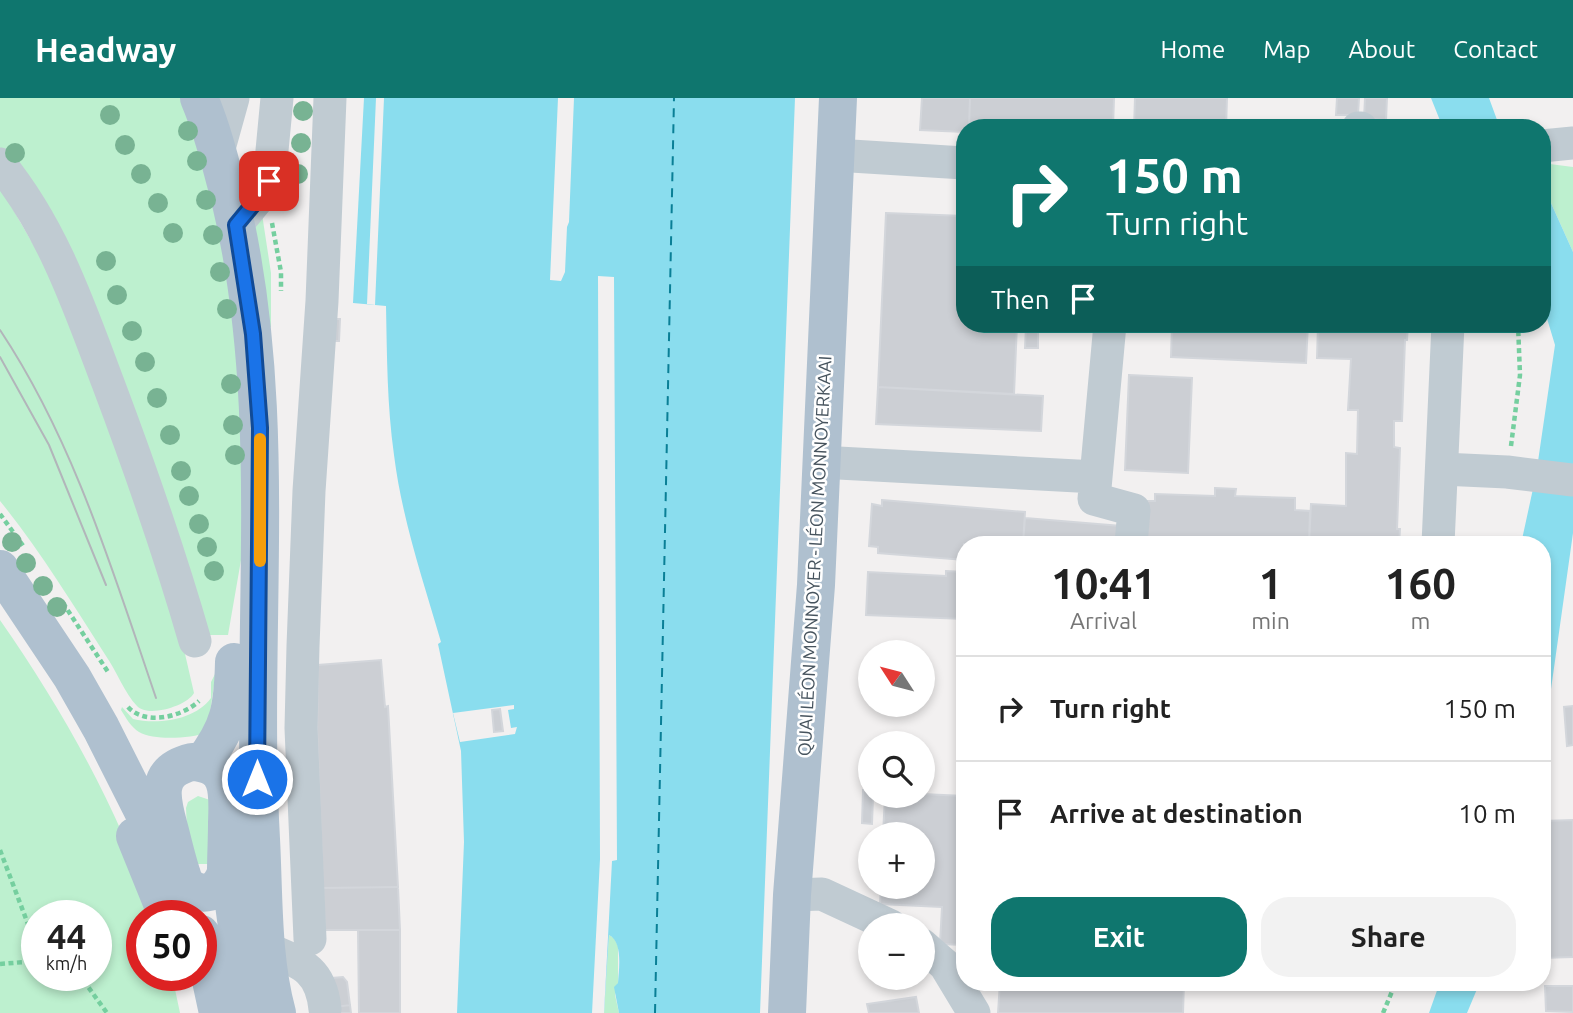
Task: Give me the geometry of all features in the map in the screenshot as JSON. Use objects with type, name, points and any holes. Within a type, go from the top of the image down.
[{"type":"main road","points":[[199,98],[220,159],[236,225],[249,301],[258,379],[260,487],[257,779],[270,975],[278,1013]]},
{"type":"main road","name":"QUAI LÉON MONNOYER - LÉON MONNOYERKAAI","points":[[787,1013],[792,895],[816,585],[838,98]]},
{"type":"main road","points":[[184,899],[161,798],[162,788],[223,733],[230,716],[236,628],[260,487]]},
{"type":"main road","points":[[0,569],[72,677],[101,728],[184,899]]},
{"type":"main road","points":[[29,613],[74,658],[126,740],[137,750],[220,773],[225,782],[228,792],[224,882],[218,889],[184,899]]},
{"type":"main road","points":[[254,1013],[243,971],[226,864],[257,779]]},
{"type":"main road","points":[[198,991],[208,1013]]},
{"type":"main road","points":[[214,991],[219,1013]]},
{"type":"street","points":[[233,98],[220,159],[256,157],[273,144]]},
{"type":"street","points":[[236,225],[265,190],[271,173],[276,98]]},
{"type":"street","points":[[310,939],[301,728],[312,443],[322,301],[330,98]]},
{"type":"street","points":[[1551,145],[1573,143]]},
{"type":"street","points":[[835,155],[956,163]]},
{"type":"street","points":[[0,164],[36,215],[67,274],[135,457],[195,641]]},
{"type":"street","points":[[1109,333],[1094,499],[1134,510],[1132,536]]},
{"type":"street","points":[[1438,536],[1448,333]]},
{"type":"street","points":[[820,462],[1096,477]]},
{"type":"street","points":[[1442,469],[1507,472],[1573,480]]},
{"type":"street","points":[[792,895],[821,894],[863,913]]},
{"type":"street","points":[[268,949],[311,972],[323,990],[326,1009]]},
{"type":"street","points":[[935,956],[945,965],[956,983]]},
{"type":"street","points":[[961,991],[974,1013]]},
{"type":"path","points":[[1507,472],[1520,374],[1518,333]]},
{"type":"path","points":[[129,709],[146,718],[172,715],[194,705],[202,694]]},
{"type":"path","points":[[0,850],[21,906]]},
{"type":"path","points":[[0,964],[21,962]]},
{"type":"path","points":[[91,991],[107,1013]]},
{"type":"path","points":[[1384,1013],[1393,991]]},
{"type":"green space","points":[[0,98],[187,98],[238,300],[245,537],[228,635],[201,635],[0,151]]},
{"type":"green space","points":[[1551,164],[1573,167],[1573,252],[1551,203]]},
{"type":"green space","points":[[0,187],[55,282],[168,580],[194,693],[184,702],[167,709],[150,711],[137,706],[55,577],[0,501]]},
{"type":"green space","points":[[262,214],[271,273],[271,327],[265,328],[250,235]]},
{"type":"green space","points":[[0,620],[67,725],[96,779],[132,855],[149,900],[126,900],[126,991],[175,991],[180,1013],[0,1013]]},
{"type":"green space","points":[[216,672],[207,733],[173,738],[146,735],[134,728],[121,710],[122,707],[133,719],[143,721],[164,721],[186,716],[211,698],[211,682]]},
{"type":"green space","points":[[198,796],[210,800],[208,864],[197,864],[188,853],[186,808],[188,802]]},
{"type":"green space","points":[[609,935],[618,946],[618,983],[615,995],[619,1013],[604,1013]]},
{"type":"water","points":[[364,98],[795,98],[760,1013],[619,1013],[614,987],[618,983],[619,956],[616,943],[609,935],[604,1013],[457,1013],[464,842],[461,751],[438,644],[441,642],[414,549],[398,479],[389,400],[386,306],[353,303]]},
{"type":"water","points":[[1431,98],[1489,98],[1497,119],[1439,119]]},
{"type":"water","points":[[1551,203],[1573,252],[1573,533],[1551,689],[1551,536],[1523,536],[1536,475],[1555,345],[1551,332]]},
{"type":"water","points":[[1437,991],[1476,991],[1467,1013],[1429,1013]]},
{"type":"pier","points":[[376,98],[384,98],[375,305],[367,304]]},
{"type":"pier","points":[[558,98],[574,98],[569,222],[565,272],[561,281],[550,280]]},
{"type":"pier","points":[[598,276],[614,277],[617,860],[612,861],[604,1013],[592,1013],[600,859]]},
{"type":"pier","points":[[514,705],[514,709],[508,710],[511,728],[517,727],[515,734],[460,742],[453,713]]},
{"type":"building","points":[[922,98],[970,98],[969,119],[956,119],[956,132],[920,130]]},
{"type":"building","points":[[970,98],[1114,98],[1113,119],[969,119]]},
{"type":"building","points":[[1135,98],[1227,98],[1226,119],[1134,119]]},
{"type":"building","points":[[1337,98],[1359,98],[1358,115],[1336,115]]},
{"type":"building","points":[[1365,98],[1387,98],[1386,119],[1364,119]]},
{"type":"building","points":[[886,213],[956,216],[956,333],[1017,333],[1014,394],[878,387]]},
{"type":"building","points":[[332,319],[340,319],[339,341],[330,341]]},
{"type":"building","points":[[1026,333],[1038,333],[1038,348],[1025,348]]},
{"type":"building","points":[[1172,333],[1308,333],[1306,363],[1171,357]]},
{"type":"building","points":[[1318,333],[1407,333],[1402,421],[1394,421],[1394,447],[1400,448],[1397,529],[1400,529],[1400,536],[1309,536],[1311,504],[1346,506],[1346,453],[1357,454],[1358,410],[1348,410],[1351,359],[1317,358]]},
{"type":"building","points":[[1129,375],[1192,378],[1188,473],[1125,470]]},
{"type":"building","points":[[878,387],[1043,396],[1041,431],[876,424]]},
{"type":"building","points":[[1215,488],[1236,489],[1235,496],[1295,498],[1295,510],[1310,511],[1309,536],[1144,536],[1146,501],[1155,501],[1155,494],[1215,496]]},
{"type":"building","points":[[882,500],[1025,512],[1024,536],[956,536],[956,559],[878,553],[878,547],[869,546],[872,504],[882,506]]},
{"type":"building","points":[[1025,518],[1121,526],[1120,536],[1024,536]]},
{"type":"building","points":[[946,571],[956,572],[956,619],[866,615],[868,572],[946,576]]},
{"type":"building","points":[[381,660],[385,707],[388,706],[398,887],[323,888],[317,731],[318,665]]},
{"type":"building","points":[[1573,706],[1573,745],[1567,746],[1564,707]]},
{"type":"building","points":[[500,709],[503,731],[494,732],[492,710]]},
{"type":"building","points":[[935,795],[956,796],[956,945],[940,944],[942,907],[880,904],[880,899],[935,899],[935,822],[884,822],[884,808],[935,808]]},
{"type":"building","points":[[862,808],[873,808],[872,822],[862,822]]},
{"type":"building","points":[[1573,820],[1573,957],[1551,958],[1551,821]]},
{"type":"building","points":[[398,887],[400,930],[325,930],[323,888]]},
{"type":"building","points":[[358,930],[400,930],[400,1013],[359,1013]]},
{"type":"building","points":[[343,977],[347,982],[351,1013],[337,1013],[332,978]]},
{"type":"building","points":[[1551,986],[1573,986],[1573,1012],[1546,1011],[1545,991],[1551,991]]},
{"type":"building","points":[[999,991],[1184,991],[1183,1013],[998,1013]]},
{"type":"building","points":[[916,997],[919,1013],[869,1013],[867,1004]]},
{"type":"building","points":[[350,1005],[351,1013],[311,1013],[310,1010]]},
{"type":"ferry route","points":[[655,1013],[674,98]]},
{"type":"tram line","points":[[0,330],[50,417],[71,462],[107,555],[156,698]]},
{"type":"tram line","points":[[0,357],[49,445],[106,585]]},
{"type":"slow traffic","points":[[260,439],[260,561]]},
{"type":"route","points":[[257,779],[260,428],[253,334],[236,225],[265,190],[269,181]]}]
